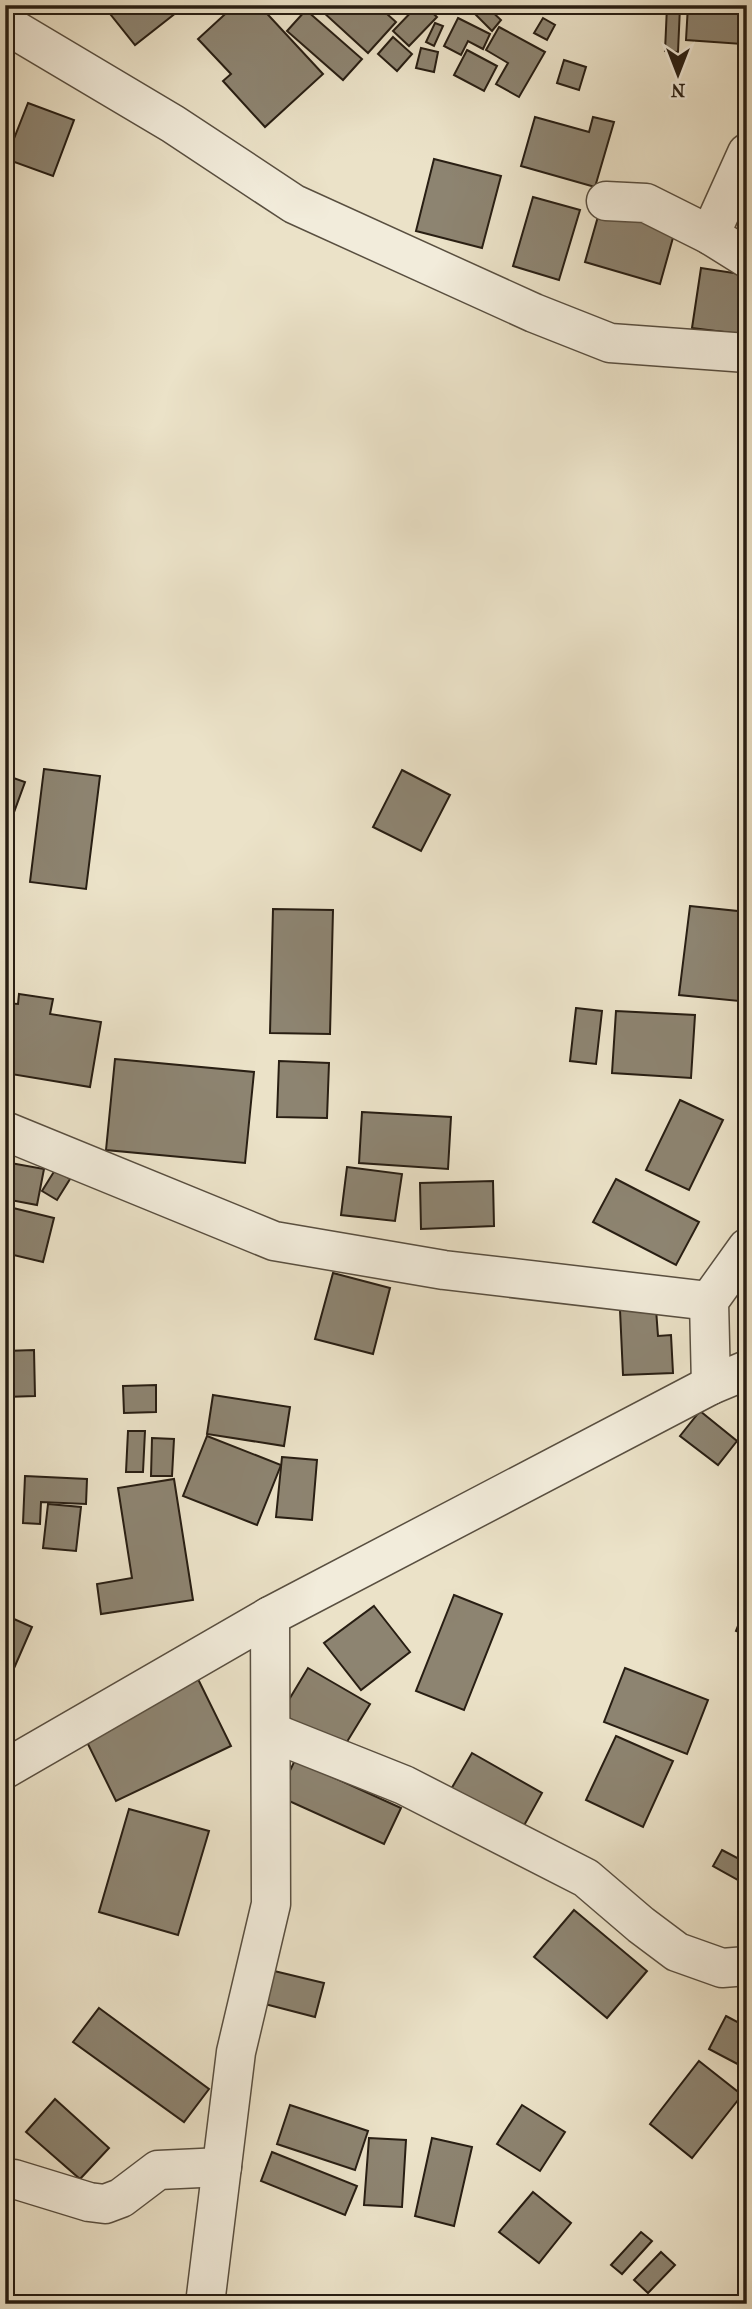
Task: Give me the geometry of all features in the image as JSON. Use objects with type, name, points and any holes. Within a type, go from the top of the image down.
[{"type":"street","points":[[5,15],[11,5]]},
{"type":"street","points":[[5,24],[173,124],[294,204],[534,313],[610,343],[747,353]]},
{"type":"street","points":[[710,236],[747,153]]},
{"type":"street","points":[[606,201],[646,203],[747,258]]},
{"type":"street","points":[[5,1131],[274,1241],[444,1270],[726,1292]]},
{"type":"street","points":[[711,1385],[726,1292],[747,1248]]},
{"type":"street","points":[[5,1769],[270,1616],[711,1385],[747,1370]]},
{"type":"street","points":[[205,2304],[236,2052],[271,1904],[270,1616]]},
{"type":"street","points":[[271,1732],[404,1785],[586,1878],[677,1952],[722,1968],[747,1966]]},
{"type":"street","points":[[5,2179],[14,2179],[89,2202],[105,2204],[121,2198],[158,2170],[222,2167]]},
{"type":"building","points":[[103,5],[186,5],[135,45]]},
{"type":"building","points":[[235,5],[259,5],[323,74],[265,127],[223,81],[231,74],[198,39]]},
{"type":"building","points":[[329,5],[377,5],[396,22],[368,53],[323,12]]},
{"type":"building","points":[[418,5],[424,5],[437,17],[409,46],[393,31]]},
{"type":"building","points":[[485,5],[501,20],[492,31],[476,15]]},
{"type":"building","points":[[688,5],[747,5],[744,6],[742,44],[686,40]]},
{"type":"building","points":[[667,6],[680,7],[678,52],[665,51]]},
{"type":"building","points":[[306,10],[362,59],[343,80],[287,31]]},
{"type":"building","points":[[458,18],[490,34],[483,49],[468,41],[461,55],[444,46]]},
{"type":"building","points":[[543,18],[555,25],[547,40],[534,33]]},
{"type":"building","points":[[435,23],[443,26],[434,46],[426,42]]},
{"type":"building","points":[[499,27],[545,52],[519,97],[496,84],[508,63],[486,50]]},
{"type":"building","points":[[393,37],[412,54],[397,71],[378,54]]},
{"type":"building","points":[[421,48],[438,52],[434,72],[416,68]]},
{"type":"building","points":[[467,50],[497,66],[484,91],[454,75]]},
{"type":"building","points":[[564,60],[586,67],[579,90],[557,83]]},
{"type":"building","points":[[28,103],[74,120],[53,176],[6,159]]},
{"type":"building","points":[[535,117],[589,132],[593,117],[614,122],[595,187],[521,166]]},
{"type":"building","points":[[434,159],[501,176],[482,248],[416,231]]},
{"type":"building","points":[[533,197],[580,210],[559,280],[513,266]]},
{"type":"building","points":[[601,206],[676,227],[660,284],[585,262]]},
{"type":"building","points":[[701,268],[747,275],[740,334],[692,328]]},
{"type":"building","points":[[44,769],[100,776],[86,889],[30,882]]},
{"type":"building","points":[[402,770],[450,795],[421,851],[373,827]]},
{"type":"building","points":[[5,775],[25,782],[5,837]]},
{"type":"building","points":[[690,906],[747,912],[739,1001],[679,995]]},
{"type":"building","points":[[273,909],[333,910],[330,1034],[270,1033]]},
{"type":"building","points":[[19,994],[53,999],[50,1014],[101,1022],[90,1087],[5,1073],[5,1003],[18,1004]]},
{"type":"building","points":[[576,1008],[602,1011],[596,1064],[570,1061]]},
{"type":"building","points":[[616,1011],[695,1015],[691,1078],[612,1073]]},
{"type":"building","points":[[115,1059],[254,1072],[245,1163],[106,1150]]},
{"type":"building","points":[[279,1061],[329,1063],[327,1118],[277,1117]]},
{"type":"building","points":[[680,1100],[723,1120],[689,1190],[646,1170]]},
{"type":"building","points":[[362,1112],[451,1117],[448,1169],[359,1163]]},
{"type":"building","points":[[5,1162],[44,1169],[37,1205],[5,1199]]},
{"type":"building","points":[[347,1167],[402,1174],[395,1221],[341,1215]]},
{"type":"building","points":[[55,1170],[70,1179],[57,1200],[42,1191]]},
{"type":"building","points":[[616,1179],[699,1222],[676,1265],[593,1222]]},
{"type":"building","points":[[493,1181],[494,1226],[421,1229],[420,1183]]},
{"type":"building","points":[[5,1206],[54,1218],[43,1262],[5,1253]]},
{"type":"building","points":[[333,1273],[390,1288],[373,1354],[315,1339]]},
{"type":"building","points":[[656,1309],[658,1336],[671,1335],[673,1373],[623,1375],[620,1310]]},
{"type":"building","points":[[34,1350],[35,1396],[5,1397],[5,1351]]},
{"type":"building","points":[[156,1385],[156,1412],[124,1413],[123,1386]]},
{"type":"building","points":[[213,1395],[290,1407],[284,1446],[207,1434]]},
{"type":"building","points":[[700,1411],[737,1441],[718,1465],[680,1436]]},
{"type":"building","points":[[128,1431],[145,1431],[143,1472],[126,1472]]},
{"type":"building","points":[[207,1436],[281,1465],[257,1525],[183,1496]]},
{"type":"building","points":[[152,1438],[174,1439],[172,1476],[151,1476]]},
{"type":"building","points":[[282,1457],[317,1460],[312,1520],[276,1517]]},
{"type":"building","points":[[25,1476],[87,1479],[86,1504],[41,1502],[40,1524],[23,1523]]},
{"type":"building","points":[[174,1479],[193,1600],[101,1614],[97,1584],[132,1578],[118,1488]]},
{"type":"building","points":[[48,1504],[81,1507],[76,1551],[43,1548]]},
{"type":"building","points":[[454,1595],[502,1614],[464,1710],[416,1691]]},
{"type":"building","points":[[747,1603],[747,1635],[736,1631]]},
{"type":"building","points":[[374,1606],[410,1652],[361,1690],[324,1643]]},
{"type":"building","points":[[5,1615],[32,1627],[8,1682],[5,1681]]},
{"type":"building","points":[[308,1668],[370,1704],[342,1750],[281,1713]]},
{"type":"building","points":[[625,1668],[708,1700],[687,1754],[604,1722]]},
{"type":"building","points":[[197,1677],[231,1746],[116,1801],[82,1732]]},
{"type":"building","points":[[616,1736],[673,1761],[643,1827],[586,1800]]},
{"type":"building","points":[[472,1753],[542,1793],[521,1831],[450,1791]]},
{"type":"building","points":[[295,1760],[401,1808],[384,1844],[278,1796]]},
{"type":"building","points":[[129,1809],[209,1831],[178,1935],[99,1912]]},
{"type":"building","points":[[722,1850],[747,1863],[747,1885],[713,1866]]},
{"type":"building","points":[[574,1910],[647,1971],[607,2018],[534,1957]]},
{"type":"building","points":[[270,1970],[324,1983],[315,2017],[261,2003]]},
{"type":"building","points":[[99,2008],[209,2089],[184,2122],[73,2042]]},
{"type":"building","points":[[726,2016],[747,2027],[747,2069],[709,2049]]},
{"type":"building","points":[[699,2061],[742,2095],[692,2158],[650,2124]]},
{"type":"building","points":[[55,2099],[109,2148],[80,2179],[26,2132]]},
{"type":"building","points":[[290,2105],[368,2131],[355,2170],[277,2144]]},
{"type":"building","points":[[522,2105],[565,2132],[540,2171],[497,2144]]},
{"type":"building","points":[[369,2138],[406,2140],[402,2207],[364,2205]]},
{"type":"building","points":[[432,2138],[472,2147],[454,2226],[415,2216]]},
{"type":"building","points":[[272,2152],[357,2186],[345,2215],[261,2181]]},
{"type":"building","points":[[533,2192],[571,2223],[539,2263],[499,2232]]},
{"type":"building","points":[[641,2232],[652,2241],[622,2274],[611,2265]]},
{"type":"building","points":[[661,2252],[675,2265],[648,2293],[634,2280]]}]
